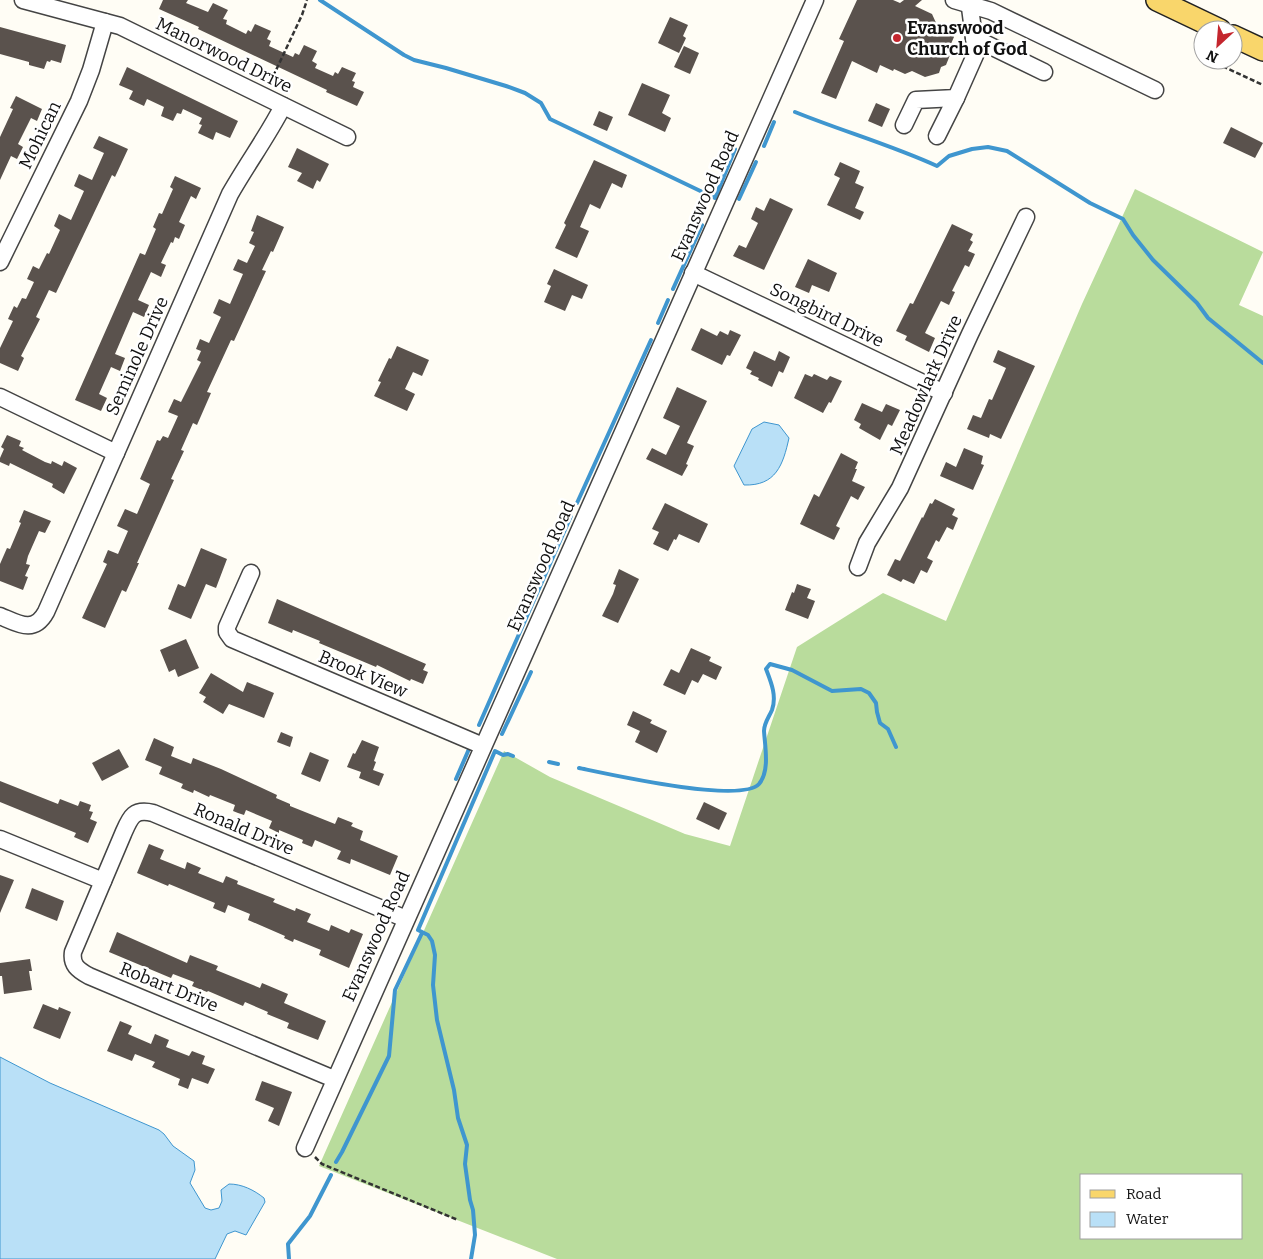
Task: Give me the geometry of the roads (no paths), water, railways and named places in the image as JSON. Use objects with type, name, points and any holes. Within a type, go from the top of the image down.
[{"type":"main road","points":[[1157,0],[1199,20]]},
{"type":"main road","points":[[1243,41],[1263,50]]},
{"type":"street","name":"Manorwood Drive","points":[[23,0],[120,26],[347,137]]},
{"type":"street","name":"Evanswood Road","points":[[304,1148],[815,0]]},
{"type":"street","points":[[937,136],[976,53],[966,1]]},
{"type":"street","points":[[966,1],[991,11],[1155,90]]},
{"type":"street","name":"Mohican","points":[[0,262],[79,101],[91,70],[105,22]]},
{"type":"street","points":[[974,38],[1044,72]]},
{"type":"street","points":[[904,125],[916,100],[956,98]]},
{"type":"street","name":"Seminole Drive","points":[[0,616],[22,625],[34,625],[41,621],[46,612],[230,194],[267,136],[283,106]]},
{"type":"street","name":"Meadowlark Drive","points":[[858,567],[867,543],[900,488],[1026,217]]},
{"type":"street","name":"Songbird Drive","points":[[693,273],[944,393]]},
{"type":"street","points":[[0,397],[116,454]]},
{"type":"street","name":"Brook View","points":[[251,573],[227,627],[229,636],[237,643],[483,746]]},
{"type":"street","name":"Ronald Drive","points":[[103,880],[129,820],[138,812],[145,811],[406,918]]},
{"type":"street","points":[[0,839],[103,880]]},
{"type":"street","name":"Robart Drive","points":[[103,880],[73,952],[73,962],[80,971],[334,1079]]},
{"type":"water","points":[[764,422],[779,425],[789,438],[784,457],[781,465],[771,478],[764,482],[744,485],[734,466],[752,429]]},
{"type":"water","points":[[0,1057],[50,1083],[159,1130],[173,1146],[194,1161],[195,1170],[190,1183],[205,1208],[211,1210],[219,1208],[222,1201],[221,1190],[229,1184],[243,1186],[260,1195],[264,1198],[265,1202],[246,1235],[235,1231],[227,1234],[215,1259],[0,1259]]},
{"type":"waterway","points":[[320,0],[404,55],[414,60],[525,93],[541,103],[550,119],[715,198],[735,149]]},
{"type":"waterway","points":[[795,112],[902,151],[937,166],[949,156],[972,149],[988,147],[1007,151],[1090,203],[1123,219],[1153,260],[1197,303],[1208,318],[1263,363]]},
{"type":"waterway","points":[[764,146],[774,122]]},
{"type":"waterway","points":[[739,199],[756,162]]},
{"type":"waterway","points":[[673,289],[702,225]]},
{"type":"waterway","points":[[658,323],[668,300]]},
{"type":"waterway","points":[[577,503],[651,340]]},
{"type":"waterway","points":[[479,725],[571,516]]},
{"type":"waterway","points":[[579,768],[673,786],[702,789],[727,791],[747,789],[759,784],[766,766],[764,728],[774,700],[773,689],[766,669],[770,664],[792,670],[832,691],[861,689],[869,693],[876,703],[880,723],[888,729],[896,747]]},
{"type":"waterway","points":[[502,734],[531,672]]},
{"type":"waterway","points":[[456,779],[469,749]]},
{"type":"waterway","points":[[471,1259],[475,1235],[473,1210],[465,1164],[467,1145],[458,1118],[454,1090],[437,1020],[433,985],[435,955],[432,941],[428,935],[418,930],[495,751],[503,755],[513,756]]},
{"type":"waterway","points":[[549,762],[558,764]]},
{"type":"waterway","points":[[336,1162],[389,1056],[395,990],[422,933]]},
{"type":"waterway","points":[[289,1259],[288,1244],[310,1216],[331,1175]]},
{"type":"place","name":"Evanswood Church of God","points":[[897,38]]}]
